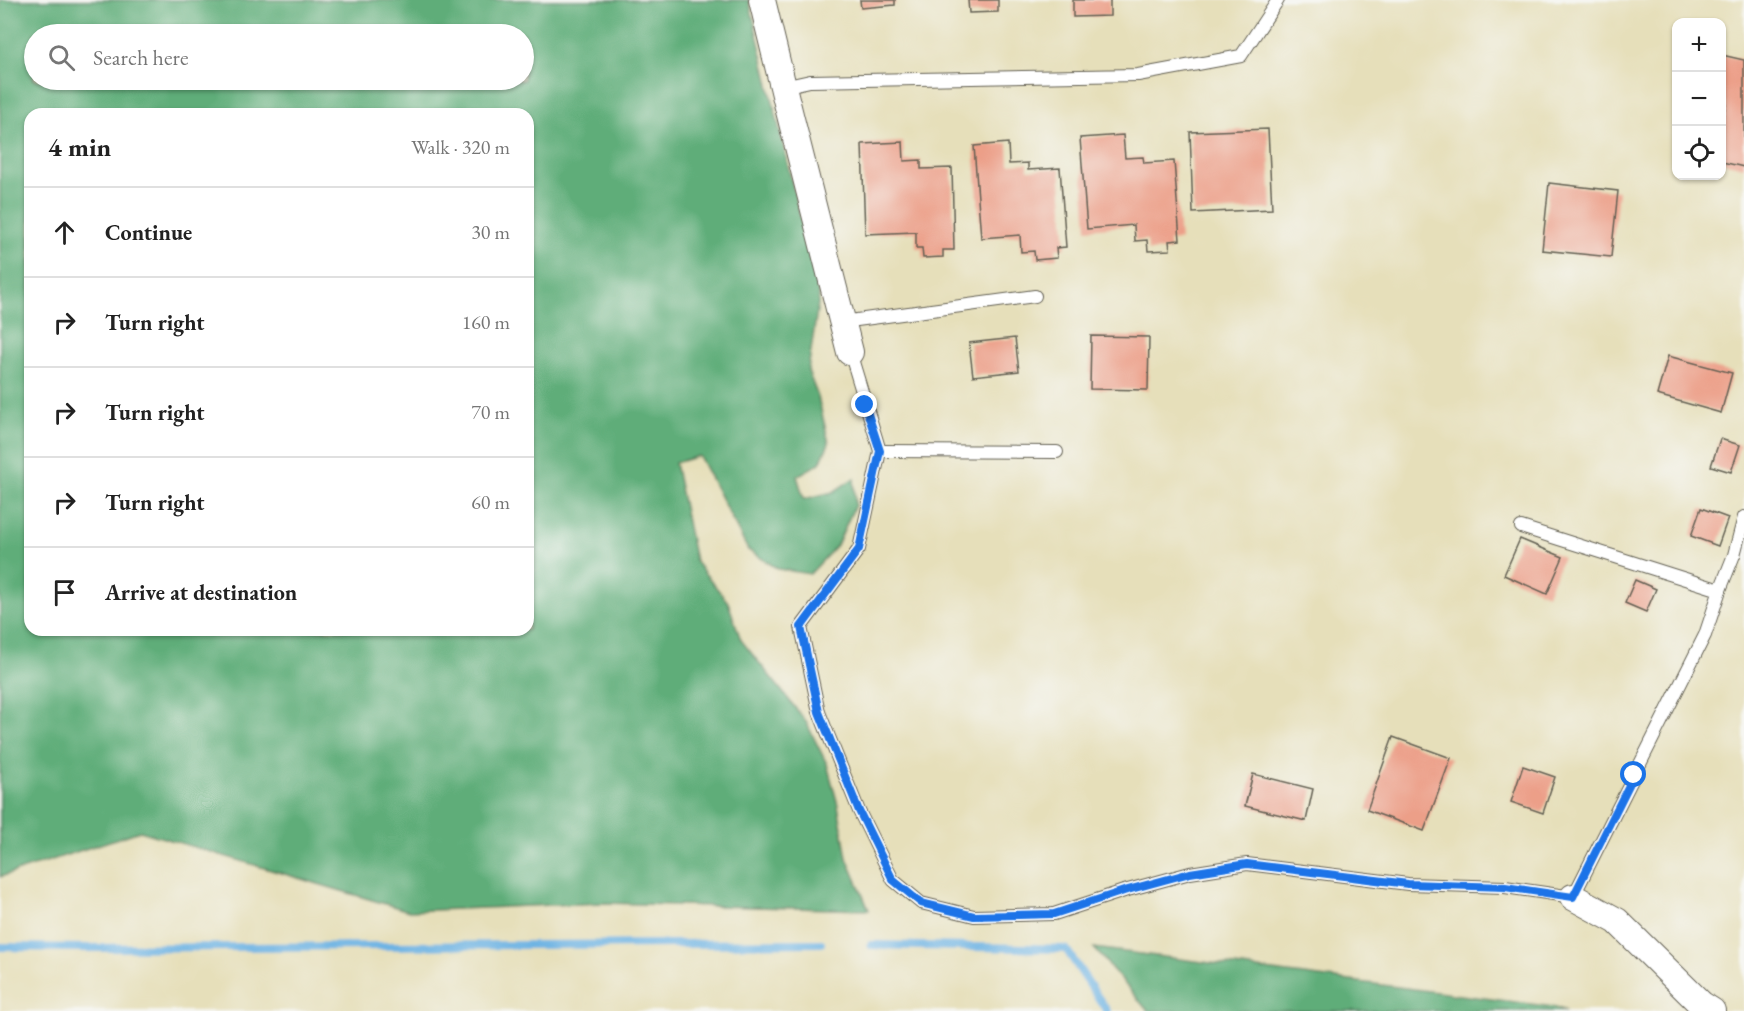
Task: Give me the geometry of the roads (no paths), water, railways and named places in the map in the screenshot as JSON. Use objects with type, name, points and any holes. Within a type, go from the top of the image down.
[{"type":"street","points":[[762,0],[850,352]]},
{"type":"street","points":[[1573,897],[1617,921],[1701,1004],[1712,1011]]},
{"type":"lane","points":[[783,87],[810,81],[1138,75],[1241,56],[1278,0]]},
{"type":"lane","points":[[842,322],[1035,296]]},
{"type":"lane","points":[[850,352],[880,451],[859,549],[801,627],[819,712],[859,811],[893,880],[921,903],[974,916],[1054,914],[1124,891],[1190,873],[1247,864],[1408,884],[1505,887],[1573,897],[1705,635],[1734,555],[1744,517]]},
{"type":"lane","points":[[880,451],[1057,453]]},
{"type":"lane","points":[[1521,527],[1720,590]]},
{"type":"waterway","points":[[0,947],[821,943]]},
{"type":"waterway","points":[[871,945],[1066,949],[1107,1011]]}]
